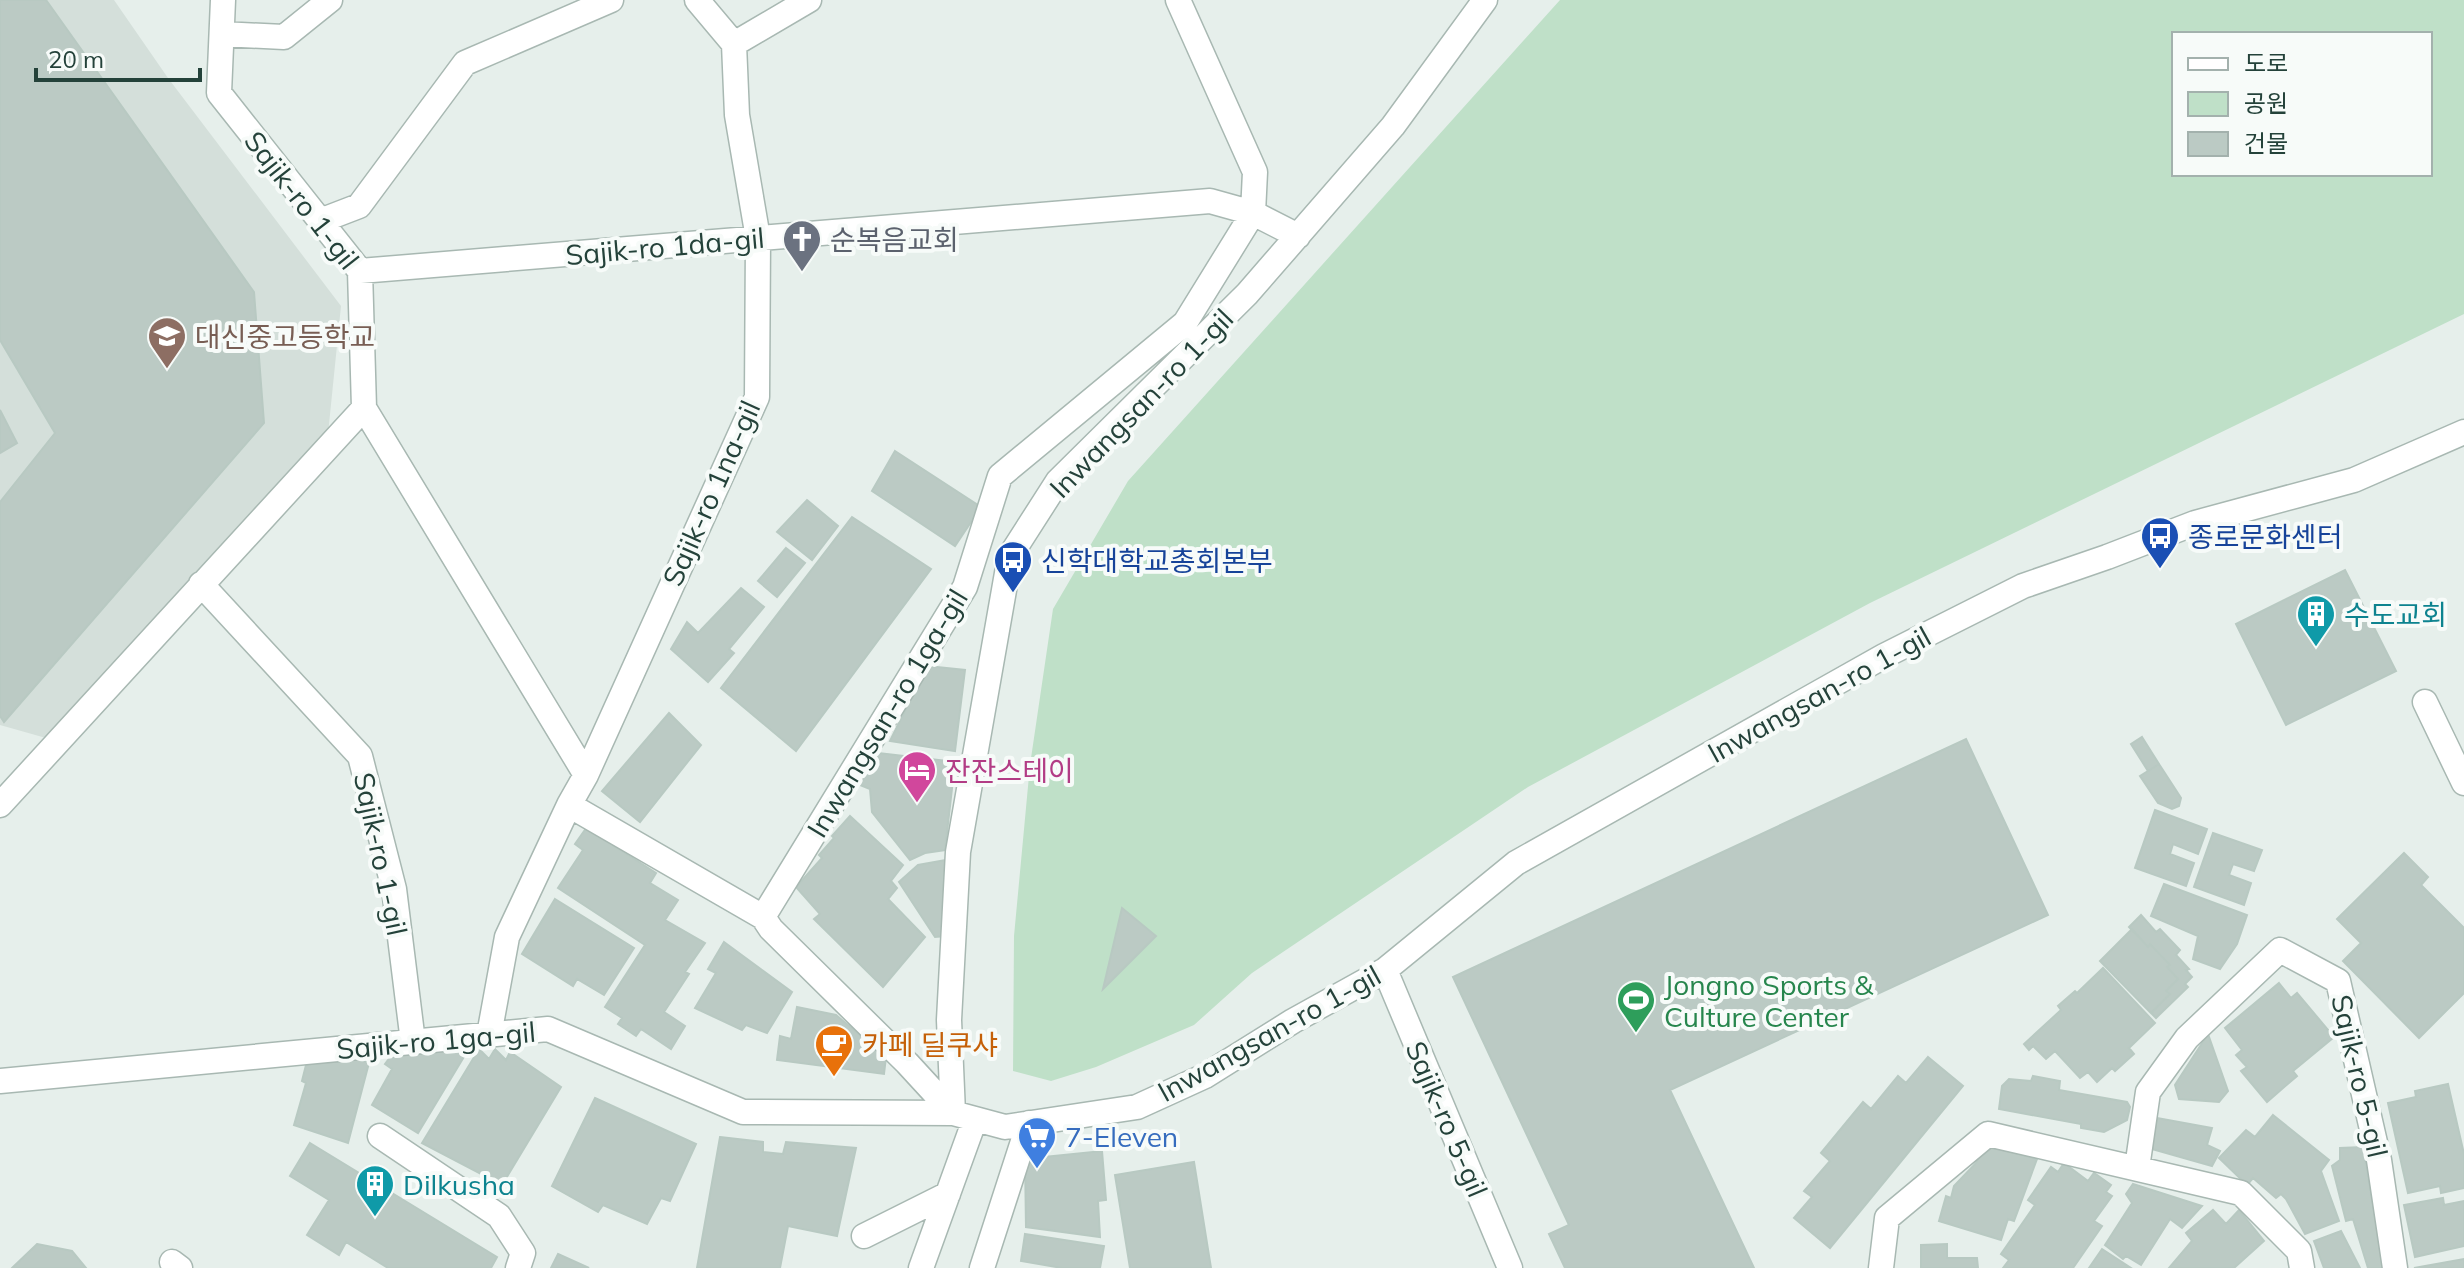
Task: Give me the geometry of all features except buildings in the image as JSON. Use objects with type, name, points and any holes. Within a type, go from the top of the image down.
[{"type":"street","name":"Sajik-ro 1-gil","points":[[223,0],[219,93],[360,271],[364,408]]},
{"type":"street","points":[[222,34],[284,37],[330,0]]},
{"type":"street","points":[[320,221],[359,206],[465,63],[611,0]]},
{"type":"street","points":[[697,0],[734,44],[809,0]]},
{"type":"street","name":"Inwangsan-ro 1ga-gil","points":[[763,917],[965,587],[1000,476],[1185,323],[1253,213],[1255,172],[1178,0]]},
{"type":"street","name":"Inwangsan-ro 1-gil","points":[[1485,0],[1393,126],[1247,294],[1058,481],[1010,556],[958,852],[949,1020],[964,1116],[1005,1127],[1137,1107],[1205,1076],[1293,1021],[1385,970],[1516,863],[1884,656],[2023,586],[2195,523],[2354,480],[2464,432]]},
{"type":"street","name":"Sajik-ro 1na-gil","points":[[489,1035],[507,937],[586,775],[757,397],[758,238],[737,115],[734,44]]},
{"type":"street","name":"Sajik-ro 1da-gil","points":[[360,271],[1210,201],[1253,213],[1298,236]]},
{"type":"street","points":[[0,805],[364,408],[586,775]]},
{"type":"street","name":"Sajik-ro 1-gil","points":[[201,584],[360,756],[394,889],[413,1042]]},
{"type":"street","points":[[2425,702],[2464,783]]},
{"type":"street","points":[[569,805],[763,917],[771,929],[964,1116],[948,1194],[921,1268]]},
{"type":"street","name":"Sajik-ro 5-gil","points":[[2137,1168],[2148,1092],[2187,1038],[2280,950],[2338,981],[2379,1160],[2395,1268]]},
{"type":"street","name":"Sajik-ro 5-gil","points":[[1385,970],[1510,1268]]},
{"type":"street","name":"Sajik-ro 1ga-gil","points":[[0,1081],[548,1029],[743,1112],[964,1116]]},
{"type":"street","points":[[982,1268],[1029,1123]]},
{"type":"street","points":[[1881,1268],[1887,1218],[1988,1134],[2241,1193],[2299,1251],[2302,1268]]},
{"type":"street","points":[[380,1136],[499,1216],[523,1253],[518,1268]]},
{"type":"street","points":[[864,1236],[948,1194]]},
{"type":"shaded area","name":"대신중고등학교","points":[[0,0],[114,0],[168,78],[341,306],[328,434],[53,740],[0,725]]},
{"type":"green space","points":[[1560,0],[2464,0],[2464,314],[1870,603],[1528,787],[1252,973],[1194,1025],[1096,1067],[1051,1081],[1013,1071],[1014,936],[1030,765],[1053,609],[1128,481]]},
{"type":"place","name":"순복음교회","points":[[802,273]]},
{"type":"place","name":"대신중고등학교","points":[[167,370]]},
{"type":"place","name":"종로문화센터","points":[[2160,570]]},
{"type":"place","name":"신학대학교총회본부","points":[[1013,594]]},
{"type":"place","name":"수도교회","points":[[2316,648]]},
{"type":"place","name":"잔잔스테이","points":[[917,804]]},
{"type":"place","name":"Jongno Sports & Culture Center","points":[[1636,1034]]},
{"type":"place","name":"카페 딜쿠샤","points":[[834,1078]]},
{"type":"place","name":"7-Eleven","points":[[1037,1170]]},
{"type":"place","name":"Dilkusha","points":[[375,1218]]}]
